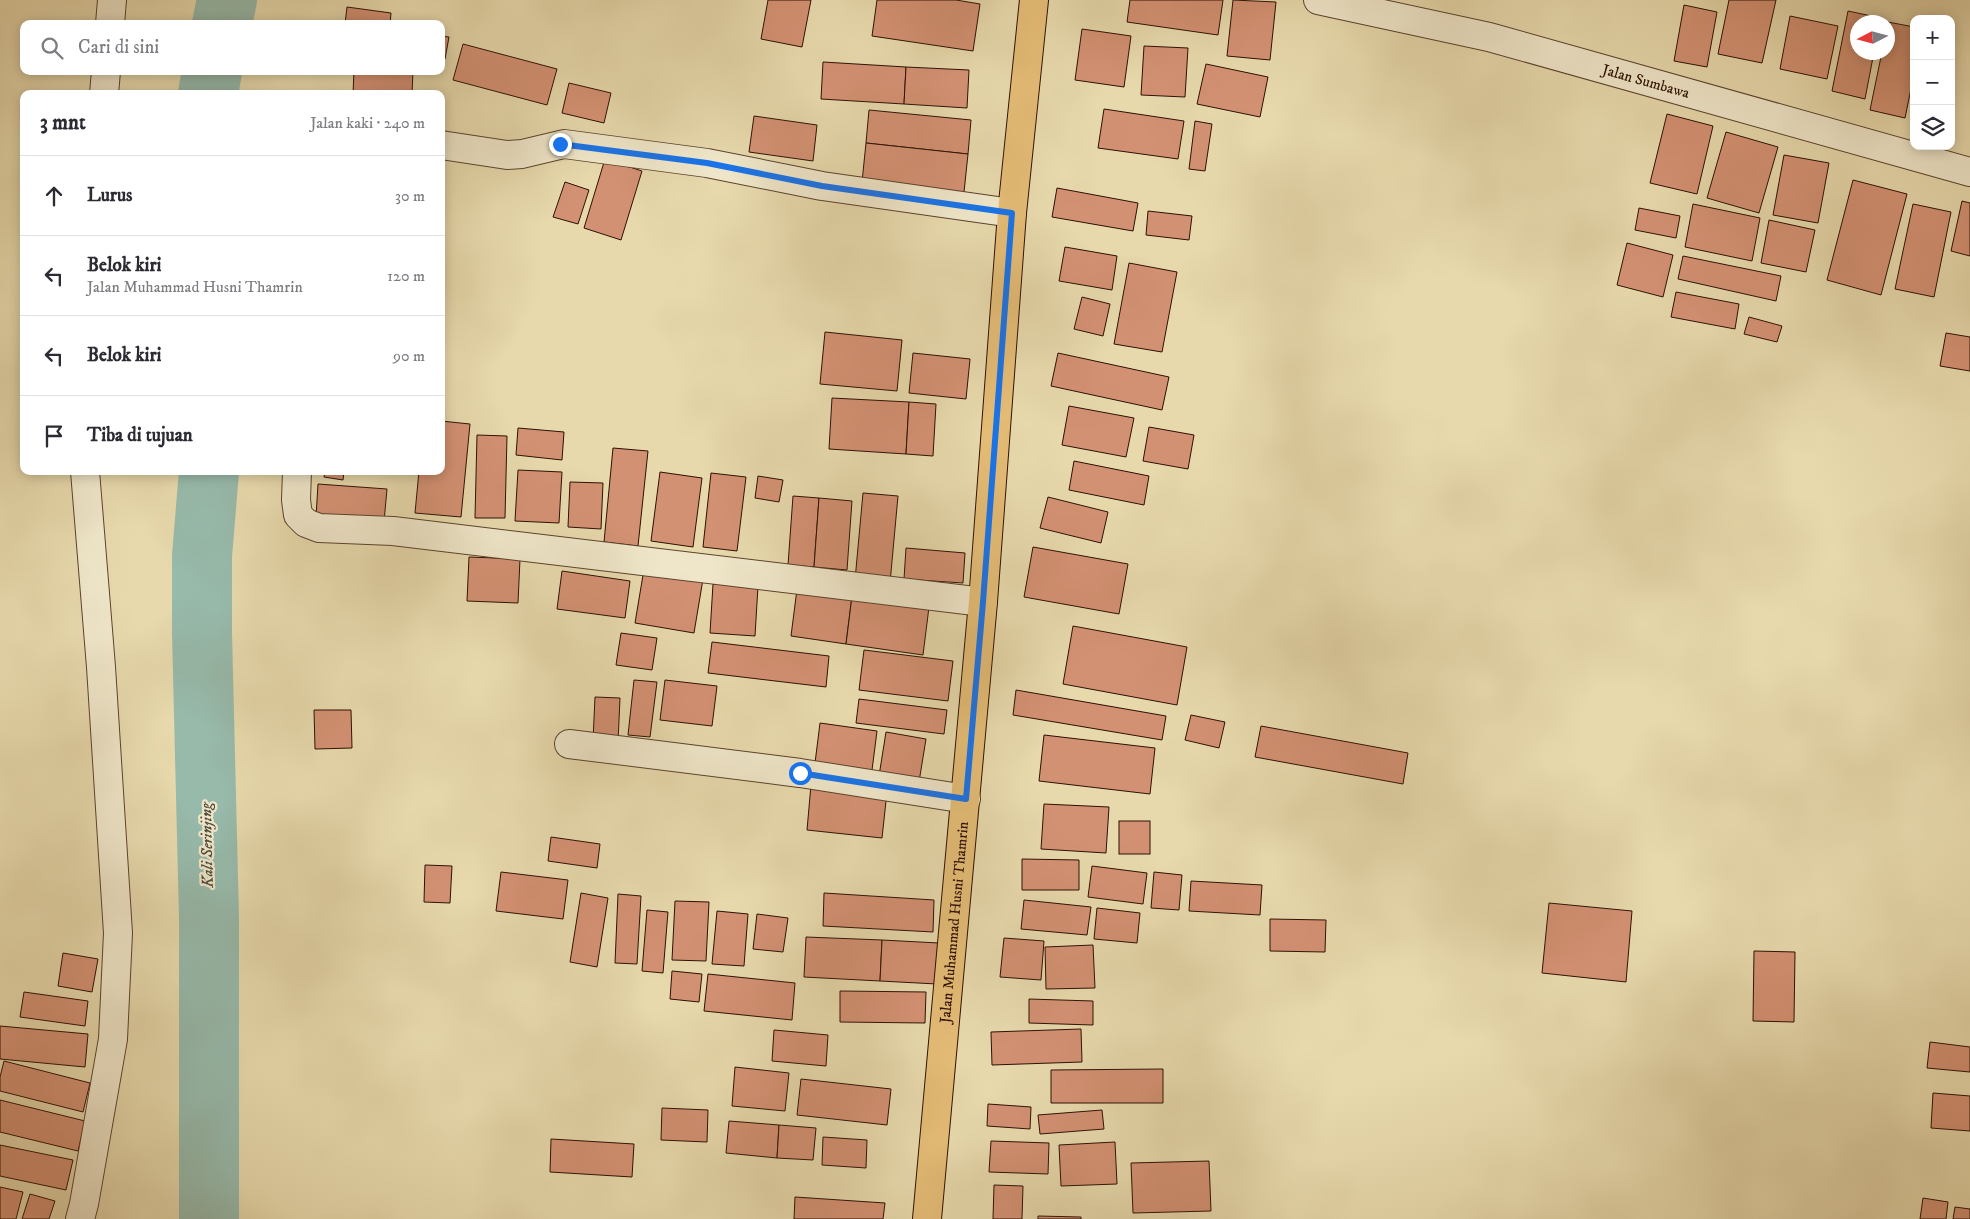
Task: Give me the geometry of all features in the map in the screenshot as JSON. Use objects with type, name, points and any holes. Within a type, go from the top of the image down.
[{"type":"main road","name":"Jalan Muhammad Husni Thamrin","points":[[927,1219],[983,602],[1012,213],[1034,0]]},
{"type":"street","points":[[110,20],[112,0]]},
{"type":"street","name":"Jalan Sumbawa","points":[[1318,0],[1489,37],[1970,172]]},
{"type":"street","points":[[104,90],[106,75]]},
{"type":"street","points":[[445,146],[507,155],[564,144],[707,163],[822,186],[1012,213]]},
{"type":"street","points":[[80,1219],[113,1039],[118,933],[85,475]]},
{"type":"street","points":[[297,475],[296,500],[298,515],[306,523],[319,528],[393,531],[983,602]]},
{"type":"street","points":[[569,744],[800,773],[966,799]]},
{"type":"building","points":[[768,0],[811,0],[802,47],[761,39]]},
{"type":"building","points":[[877,0],[956,0],[980,4],[973,51],[872,36]]},
{"type":"building","points":[[1130,0],[1223,0],[1218,35],[1127,22]]},
{"type":"building","points":[[1233,0],[1276,2],[1270,60],[1227,56]]},
{"type":"building","points":[[1729,0],[1776,0],[1762,63],[1718,54]]},
{"type":"building","points":[[1684,5],[1717,12],[1707,67],[1674,61]]},
{"type":"building","points":[[347,7],[391,13],[390,20],[345,20]]},
{"type":"building","points":[[1848,11],[1867,15],[1850,15],[1850,60],[1872,60],[1865,99],[1832,91]]},
{"type":"building","points":[[1790,16],[1838,26],[1827,79],[1780,69]]},
{"type":"building","points":[[1895,23],[1910,26],[1910,94],[1905,118],[1870,110],[1880,60],[1895,60]]},
{"type":"building","points":[[1082,29],[1131,36],[1124,87],[1075,80]]},
{"type":"building","points":[[445,36],[449,37],[445,59]]},
{"type":"building","points":[[463,44],[557,69],[547,105],[453,80]]},
{"type":"building","points":[[1144,46],[1188,48],[1185,97],[1141,95]]},
{"type":"building","points":[[823,62],[906,67],[904,104],[821,99]]},
{"type":"building","points":[[1206,64],[1268,77],[1260,117],[1197,104]]},
{"type":"building","points":[[906,67],[969,70],[967,108],[904,104]]},
{"type":"building","points":[[354,75],[413,75],[412,90],[353,90]]},
{"type":"building","points":[[569,83],[611,93],[604,123],[562,113]]},
{"type":"building","points":[[1104,109],[1184,121],[1178,159],[1098,148]]},
{"type":"building","points":[[869,110],[971,120],[968,154],[866,143]]},
{"type":"building","points":[[1667,114],[1713,126],[1697,194],[1650,183]]},
{"type":"building","points":[[754,116],[817,125],[813,161],[749,152]]},
{"type":"building","points":[[1195,121],[1212,124],[1205,171],[1189,169]]},
{"type":"building","points":[[1726,132],[1778,147],[1759,213],[1707,198]]},
{"type":"building","points":[[866,143],[968,154],[964,192],[862,182]]},
{"type":"building","points":[[1784,155],[1829,163],[1818,223],[1773,215]]},
{"type":"building","points":[[605,159],[642,171],[621,240],[584,228]]},
{"type":"building","points":[[1853,180],[1907,194],[1881,295],[1827,280]]},
{"type":"building","points":[[565,182],[589,190],[578,224],[553,217]]},
{"type":"building","points":[[1057,188],[1138,203],[1133,231],[1052,217]]},
{"type":"building","points":[[1962,201],[1970,203],[1970,256],[1951,251]]},
{"type":"building","points":[[1693,204],[1760,218],[1752,261],[1685,247]]},
{"type":"building","points":[[1913,204],[1951,212],[1934,297],[1895,289]]},
{"type":"building","points":[[1639,208],[1680,216],[1676,238],[1635,230]]},
{"type":"building","points":[[1148,211],[1192,216],[1189,240],[1146,235]]},
{"type":"building","points":[[1769,220],[1815,230],[1806,272],[1761,263]]},
{"type":"building","points":[[1627,243],[1673,255],[1663,297],[1617,285]]},
{"type":"building","points":[[1065,247],[1117,256],[1112,290],[1059,281]]},
{"type":"building","points":[[1683,256],[1781,276],[1776,301],[1678,279]]},
{"type":"building","points":[[1129,263],[1177,272],[1162,352],[1114,344]]},
{"type":"building","points":[[1676,292],[1739,304],[1735,329],[1671,317]]},
{"type":"building","points":[[1082,297],[1110,304],[1103,336],[1074,329]]},
{"type":"building","points":[[1749,317],[1782,326],[1777,342],[1744,334]]},
{"type":"building","points":[[825,332],[902,340],[897,391],[820,384]]},
{"type":"building","points":[[1946,333],[1970,337],[1970,371],[1940,366]]},
{"type":"building","points":[[913,353],[970,359],[966,399],[909,393]]},
{"type":"building","points":[[1058,353],[1169,377],[1162,410],[1051,386]]},
{"type":"building","points":[[832,398],[909,402],[906,454],[829,449]]},
{"type":"building","points":[[909,402],[936,404],[933,456],[906,454]]},
{"type":"building","points":[[1069,406],[1134,418],[1126,457],[1062,445]]},
{"type":"building","points":[[445,421],[470,424],[461,517],[415,513],[419,475],[445,475]]},
{"type":"building","points":[[1149,427],[1194,435],[1188,469],[1143,461]]},
{"type":"building","points":[[518,428],[564,432],[562,460],[516,455]]},
{"type":"building","points":[[477,435],[507,436],[505,518],[475,518]]},
{"type":"building","points":[[613,448],[648,451],[638,546],[604,542]]},
{"type":"building","points":[[1074,461],[1149,476],[1144,505],[1069,490]]},
{"type":"building","points":[[518,470],[562,472],[559,523],[515,521]]},
{"type":"building","points":[[660,472],[702,478],[693,547],[651,541]]},
{"type":"building","points":[[711,473],[746,477],[737,551],[703,547]]},
{"type":"building","points":[[324,475],[344,475],[343,480],[324,477]]},
{"type":"building","points":[[758,476],[783,480],[779,502],[755,498]]},
{"type":"building","points":[[570,482],[603,483],[601,529],[568,527]]},
{"type":"building","points":[[318,484],[387,489],[384,522],[316,517]]},
{"type":"building","points":[[863,493],[898,496],[890,583],[855,580]]},
{"type":"building","points":[[793,496],[819,498],[814,567],[788,565]]},
{"type":"building","points":[[1048,497],[1108,512],[1101,543],[1040,528]]},
{"type":"building","points":[[819,498],[852,501],[847,570],[814,567]]},
{"type":"building","points":[[1033,547],[1128,564],[1119,614],[1024,597]]},
{"type":"building","points":[[906,548],[965,553],[963,583],[904,579]]},
{"type":"building","points":[[469,557],[520,559],[518,603],[467,601]]},
{"type":"building","points":[[644,569],[703,579],[694,633],[635,623]]},
{"type":"building","points":[[562,571],[630,581],[625,618],[557,609]]},
{"type":"building","points":[[713,584],[758,586],[755,636],[710,633]]},
{"type":"building","points":[[797,589],[852,596],[846,644],[791,636]]},
{"type":"building","points":[[852,596],[929,607],[923,655],[846,644]]},
{"type":"building","points":[[1073,626],[1187,647],[1177,705],[1063,684]]},
{"type":"building","points":[[621,633],[657,638],[652,670],[616,665]]},
{"type":"building","points":[[712,642],[829,656],[826,687],[708,673]]},
{"type":"building","points":[[864,650],[953,661],[948,701],[859,690]]},
{"type":"building","points":[[634,680],[657,682],[650,737],[628,735]]},
{"type":"building","points":[[665,680],[717,686],[712,726],[660,720]]},
{"type":"building","points":[[1016,690],[1166,716],[1162,740],[1013,715]]},
{"type":"building","points":[[595,697],[620,698],[618,742],[593,740]]},
{"type":"building","points":[[859,699],[947,710],[944,734],[856,723]]},
{"type":"building","points":[[314,710],[351,710],[352,748],[315,749]]},
{"type":"building","points":[[1191,715],[1225,722],[1219,748],[1185,740]]},
{"type":"building","points":[[820,723],[877,731],[871,778],[814,771]]},
{"type":"building","points":[[1261,726],[1408,753],[1403,784],[1255,757]]},
{"type":"building","points":[[886,732],[926,739],[919,782],[879,776]]},
{"type":"building","points":[[1044,735],[1155,748],[1150,794],[1039,781]]},
{"type":"building","points":[[811,785],[887,792],[882,838],[807,830]]},
{"type":"building","points":[[1044,804],[1109,807],[1106,853],[1041,849]]},
{"type":"building","points":[[1119,821],[1150,821],[1150,854],[1119,854]]},
{"type":"building","points":[[551,837],[600,844],[597,868],[548,861]]},
{"type":"building","points":[[1022,859],[1079,860],[1079,890],[1022,890]]},
{"type":"building","points":[[425,865],[452,866],[450,903],[424,902]]},
{"type":"building","points":[[1092,866],[1147,873],[1143,904],[1088,897]]},
{"type":"building","points":[[501,872],[568,880],[563,919],[496,911]]},
{"type":"building","points":[[1154,872],[1182,875],[1179,910],[1151,908]]},
{"type":"building","points":[[1191,881],[1262,885],[1260,915],[1189,911]]},
{"type":"building","points":[[581,893],[608,898],[597,967],[570,962]]},
{"type":"building","points":[[824,893],[934,900],[933,932],[823,926]]},
{"type":"building","points":[[618,894],[641,896],[637,964],[615,963]]},
{"type":"building","points":[[1024,900],[1091,907],[1087,935],[1021,929]]},
{"type":"building","points":[[675,901],[709,902],[706,961],[672,960]]},
{"type":"building","points":[[1549,903],[1632,911],[1626,982],[1542,973]]},
{"type":"building","points":[[1097,908],[1140,913],[1137,943],[1094,939]]},
{"type":"building","points":[[647,910],[668,912],[663,973],[642,971]]},
{"type":"building","points":[[717,911],[748,914],[744,966],[712,964]]},
{"type":"building","points":[[757,914],[788,918],[783,952],[753,949]]},
{"type":"building","points":[[1270,919],[1326,920],[1325,952],[1270,951]]},
{"type":"building","points":[[806,937],[882,940],[880,981],[804,977]]},
{"type":"building","points":[[1004,938],[1044,941],[1041,980],[1000,977]]},
{"type":"building","points":[[882,940],[939,943],[937,984],[880,981]]},
{"type":"building","points":[[1093,945],[1095,988],[1046,989],[1045,947]]},
{"type":"building","points":[[1754,951],[1795,952],[1794,1022],[1753,1021]]},
{"type":"building","points":[[63,953],[98,959],[92,992],[58,986]]},
{"type":"building","points":[[672,971],[702,974],[699,1002],[670,999]]},
{"type":"building","points":[[708,974],[795,983],[792,1020],[704,1011]]},
{"type":"building","points":[[840,991],[926,992],[925,1023],[840,1022]]},
{"type":"building","points":[[24,992],[88,1001],[85,1026],[20,1017]]},
{"type":"building","points":[[1029,999],[1093,1001],[1093,1025],[1029,1023]]},
{"type":"building","points":[[0,1026],[88,1034],[85,1067],[0,1059]]},
{"type":"building","points":[[1081,1029],[1082,1062],[992,1065],[991,1032]]},
{"type":"building","points":[[774,1030],[828,1035],[826,1066],[772,1061]]},
{"type":"building","points":[[1930,1042],[1970,1047],[1970,1072],[1927,1068]]},
{"type":"building","points":[[4,1061],[90,1083],[83,1112],[0,1091],[0,1077]]},
{"type":"building","points":[[735,1067],[789,1073],[785,1111],[732,1106]]},
{"type":"building","points":[[1163,1069],[1163,1103],[1051,1103],[1051,1070]]},
{"type":"building","points":[[801,1079],[891,1089],[887,1125],[797,1115]]},
{"type":"building","points":[[1933,1093],[1970,1096],[1970,1131],[1931,1128]]},
{"type":"building","points":[[0,1100],[85,1121],[78,1151],[0,1132]]},
{"type":"building","points":[[988,1104],[1031,1107],[1030,1129],[987,1126]]},
{"type":"building","points":[[662,1108],[708,1110],[707,1142],[661,1140]]},
{"type":"building","points":[[1102,1110],[1104,1129],[1040,1134],[1038,1115]]},
{"type":"building","points":[[729,1121],[779,1125],[777,1158],[726,1153]]},
{"type":"building","points":[[779,1125],[816,1128],[813,1160],[777,1158]]},
{"type":"building","points":[[823,1137],[867,1140],[866,1168],[822,1165]]},
{"type":"building","points":[[551,1139],[634,1144],[632,1177],[550,1172]]},
{"type":"building","points":[[991,1141],[1049,1143],[1048,1174],[989,1172]]},
{"type":"building","points":[[1115,1142],[1117,1184],[1061,1186],[1059,1145]]},
{"type":"building","points":[[0,1145],[73,1160],[66,1190],[0,1176]]},
{"type":"building","points":[[1209,1161],[1211,1211],[1133,1213],[1131,1163]]},
{"type":"building","points":[[994,1185],[1023,1186],[1022,1219],[993,1219]]},
{"type":"building","points":[[0,1187],[23,1192],[16,1219],[0,1219]]},
{"type":"building","points":[[30,1194],[55,1201],[49,1219],[22,1219]]},
{"type":"building","points":[[795,1197],[885,1203],[883,1219],[794,1219]]},
{"type":"building","points":[[1923,1198],[1948,1202],[1946,1219],[1920,1219]]},
{"type":"building","points":[[1955,1207],[1970,1209],[1970,1219],[1953,1219]]},
{"type":"building","points":[[1038,1216],[1081,1217],[1081,1219],[1038,1219]]},
{"type":"waterway","name":"Kali Serinjing","points":[[223,20],[227,0]]},
{"type":"waterway","name":"Kali Serinjing","points":[[209,90],[211,75]]},
{"type":"waterway","name":"Kali Serinjing","points":[[209,475],[202,556],[202,633],[209,918],[209,1219]]},
{"type":"route","points":[[560,144],[707,163],[822,186],[1012,213],[983,602],[966,799],[800,773]]}]
